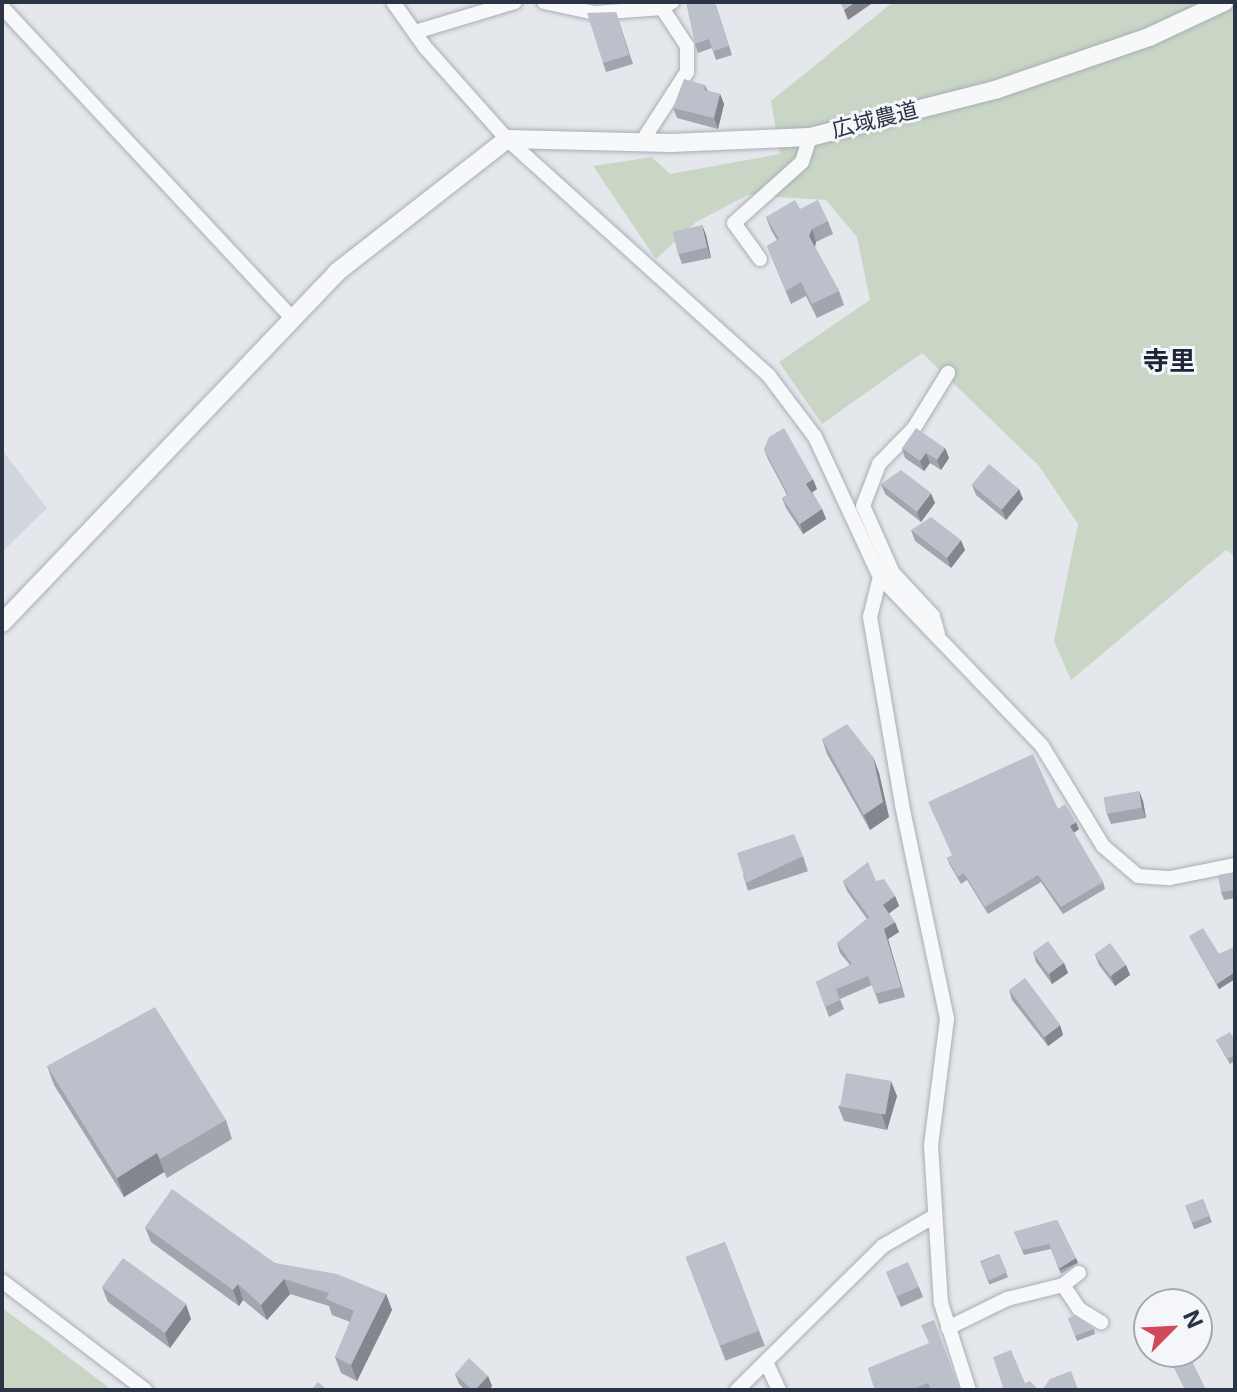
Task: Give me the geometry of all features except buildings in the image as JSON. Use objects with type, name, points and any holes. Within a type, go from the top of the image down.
[{"type":"street","points":[[393,2],[507,139],[769,376],[815,437],[880,577],[1042,746],[1103,846],[1138,876],[1170,878],[1235,865]]},
{"type":"street","points":[[415,32],[515,2]]},
{"type":"street","points":[[544,2],[595,13],[667,5],[687,46],[687,72],[641,143]]},
{"type":"street","name":"広域農道","points":[[507,139],[641,143],[810,137],[995,90],[1149,37],[1224,2]]},
{"type":"street","points":[[2,7],[292,318]]},
{"type":"street","points":[[760,259],[734,223],[802,162],[810,137]]},
{"type":"street","points":[[2,623],[337,272],[507,139]]},
{"type":"street","points":[[939,638],[933,616],[893,573],[863,506],[879,464],[914,428],[948,373]]},
{"type":"street","points":[[880,577],[870,617],[902,805],[947,1019],[931,1145],[933,1217],[948,1328],[969,1390]]},
{"type":"street","points":[[737,1390],[883,1246],[933,1217]]},
{"type":"street","points":[[948,1328],[1007,1299],[1063,1285],[1079,1273]]},
{"type":"street","points":[[2,1281],[145,1390]]},
{"type":"street","points":[[1063,1285],[1079,1309],[1101,1322]]},
{"type":"street","points":[[766,1362],[779,1390]]},
{"type":"shaded area","points":[[2,450],[47,508],[2,552]]},
{"type":"green space","points":[[893,2],[1235,2],[1235,556],[1226,550],[1071,680],[1054,641],[1078,524],[1039,466],[922,353],[822,424],[779,362],[870,300],[857,237],[826,200],[748,195],[696,222],[656,259],[593,166],[652,157],[670,174],[780,154],[771,101]]},
{"type":"green space","points":[[2,1308],[47,1341],[112,1390],[2,1390]]},
{"type":"district","name":"寺里","points":[[1169,361]]}]
